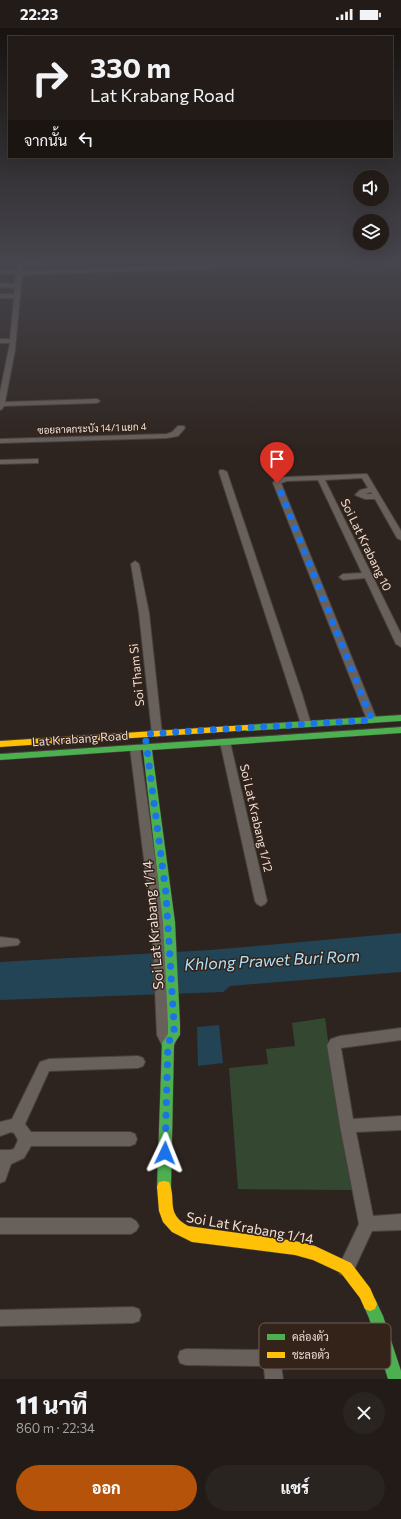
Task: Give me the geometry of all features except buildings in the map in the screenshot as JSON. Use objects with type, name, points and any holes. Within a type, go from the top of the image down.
[{"type":"main road","name":"Lat Krabang Road","points":[[0,744],[401,718]]},
{"type":"main road","name":"Lat Krabang Road","points":[[0,757],[401,730]]},
{"type":"main road","name":"Soi Lat Krabang 1/14","points":[[145,734],[157,818],[160,894]]},
{"type":"main road","points":[[133,735],[135,748]]},
{"type":"main road","name":"Soi Lat Krabang 1/14","points":[[168,1042],[164,1201],[166,1212],[171,1223],[179,1231],[192,1235],[296,1248],[315,1253],[346,1268],[365,1293],[378,1323]]},
{"type":"main road","name":"Soi Lat Krabang 1/14","points":[[391,1363],[396,1379]]},
{"type":"street","points":[[14,325],[9,370],[0,406],[97,401]]},
{"type":"street","points":[[0,341],[13,341]]},
{"type":"street","name":"ซอยลาดกระบัง 14/1 แยก 4","points":[[0,441],[167,436],[175,434],[181,428]]},
{"type":"street","points":[[0,462],[35,461]]},
{"type":"street","points":[[223,472],[306,724]]},
{"type":"street","points":[[372,720],[277,483],[281,480],[360,475],[366,477],[401,538]]},
{"type":"street","name":"Soi Lat Krabang 10","points":[[320,478],[401,644]]},
{"type":"street","points":[[373,488],[359,495],[365,497],[377,496]]},
{"type":"street","name":"Soi Tham Si","points":[[135,564],[144,613],[157,734]]},
{"type":"street","points":[[343,577],[368,575]]},
{"type":"street","name":"Soi Lat Krabang 1/12","points":[[226,742],[239,807],[261,901]]},
{"type":"street","points":[[135,748],[144,820],[160,894],[164,922],[168,1024],[164,1035],[168,1042]]},
{"type":"street","points":[[144,820],[157,818]]},
{"type":"street","points":[[0,942],[14,942]]},
{"type":"street","points":[[346,1268],[367,1224],[347,1126],[334,1048],[336,1043],[401,1034]]},
{"type":"street","points":[[16,1127],[45,1066],[138,1062]]},
{"type":"street","points":[[347,1126],[401,1123]]},
{"type":"street","points":[[0,1129],[6,1127],[16,1127],[23,1132],[26,1139],[24,1148],[20,1153],[10,1157],[2,1157],[0,1176]]},
{"type":"street","points":[[26,1139],[130,1139]]},
{"type":"street","points":[[367,1224],[401,1222]]},
{"type":"street","points":[[0,1226],[131,1226]]},
{"type":"street","points":[[0,1318],[134,1315]]},
{"type":"street","points":[[186,1357],[259,1358]]},
{"type":"street","points":[[273,1369],[274,1379]]},
{"type":"green space","points":[[325,1018],[339,1121],[352,1190],[238,1189],[229,1068],[268,1064],[266,1049],[295,1046],[292,1023]]},
{"type":"water","name":"Khlong Prawet Buri Rom","points":[[401,933],[401,972],[230,986],[223,992],[0,1000],[0,962],[211,950]]},
{"type":"water","points":[[219,1025],[223,1063],[198,1066],[197,1027]]},
{"type":"traffic: fast","points":[[247,728],[401,718]]},
{"type":"traffic: fast","points":[[0,757],[401,730]]},
{"type":"traffic: fast","points":[[147,747],[169,922],[174,1024],[174,1035],[168,1043],[164,1187]]},
{"type":"traffic: fast","points":[[370,1304],[378,1323]]},
{"type":"traffic: fast","points":[[391,1363],[396,1379]]},
{"type":"traffic: slow","points":[[0,744],[247,728]]},
{"type":"traffic: slow","points":[[164,1187],[165,1204],[168,1217],[172,1223],[183,1232],[192,1235],[295,1248],[315,1253],[346,1268],[365,1293],[370,1304]]},
{"type":"route","points":[[165,1153],[168,1042],[174,1035],[174,1024],[166,894],[145,734],[372,720],[277,483]]}]
